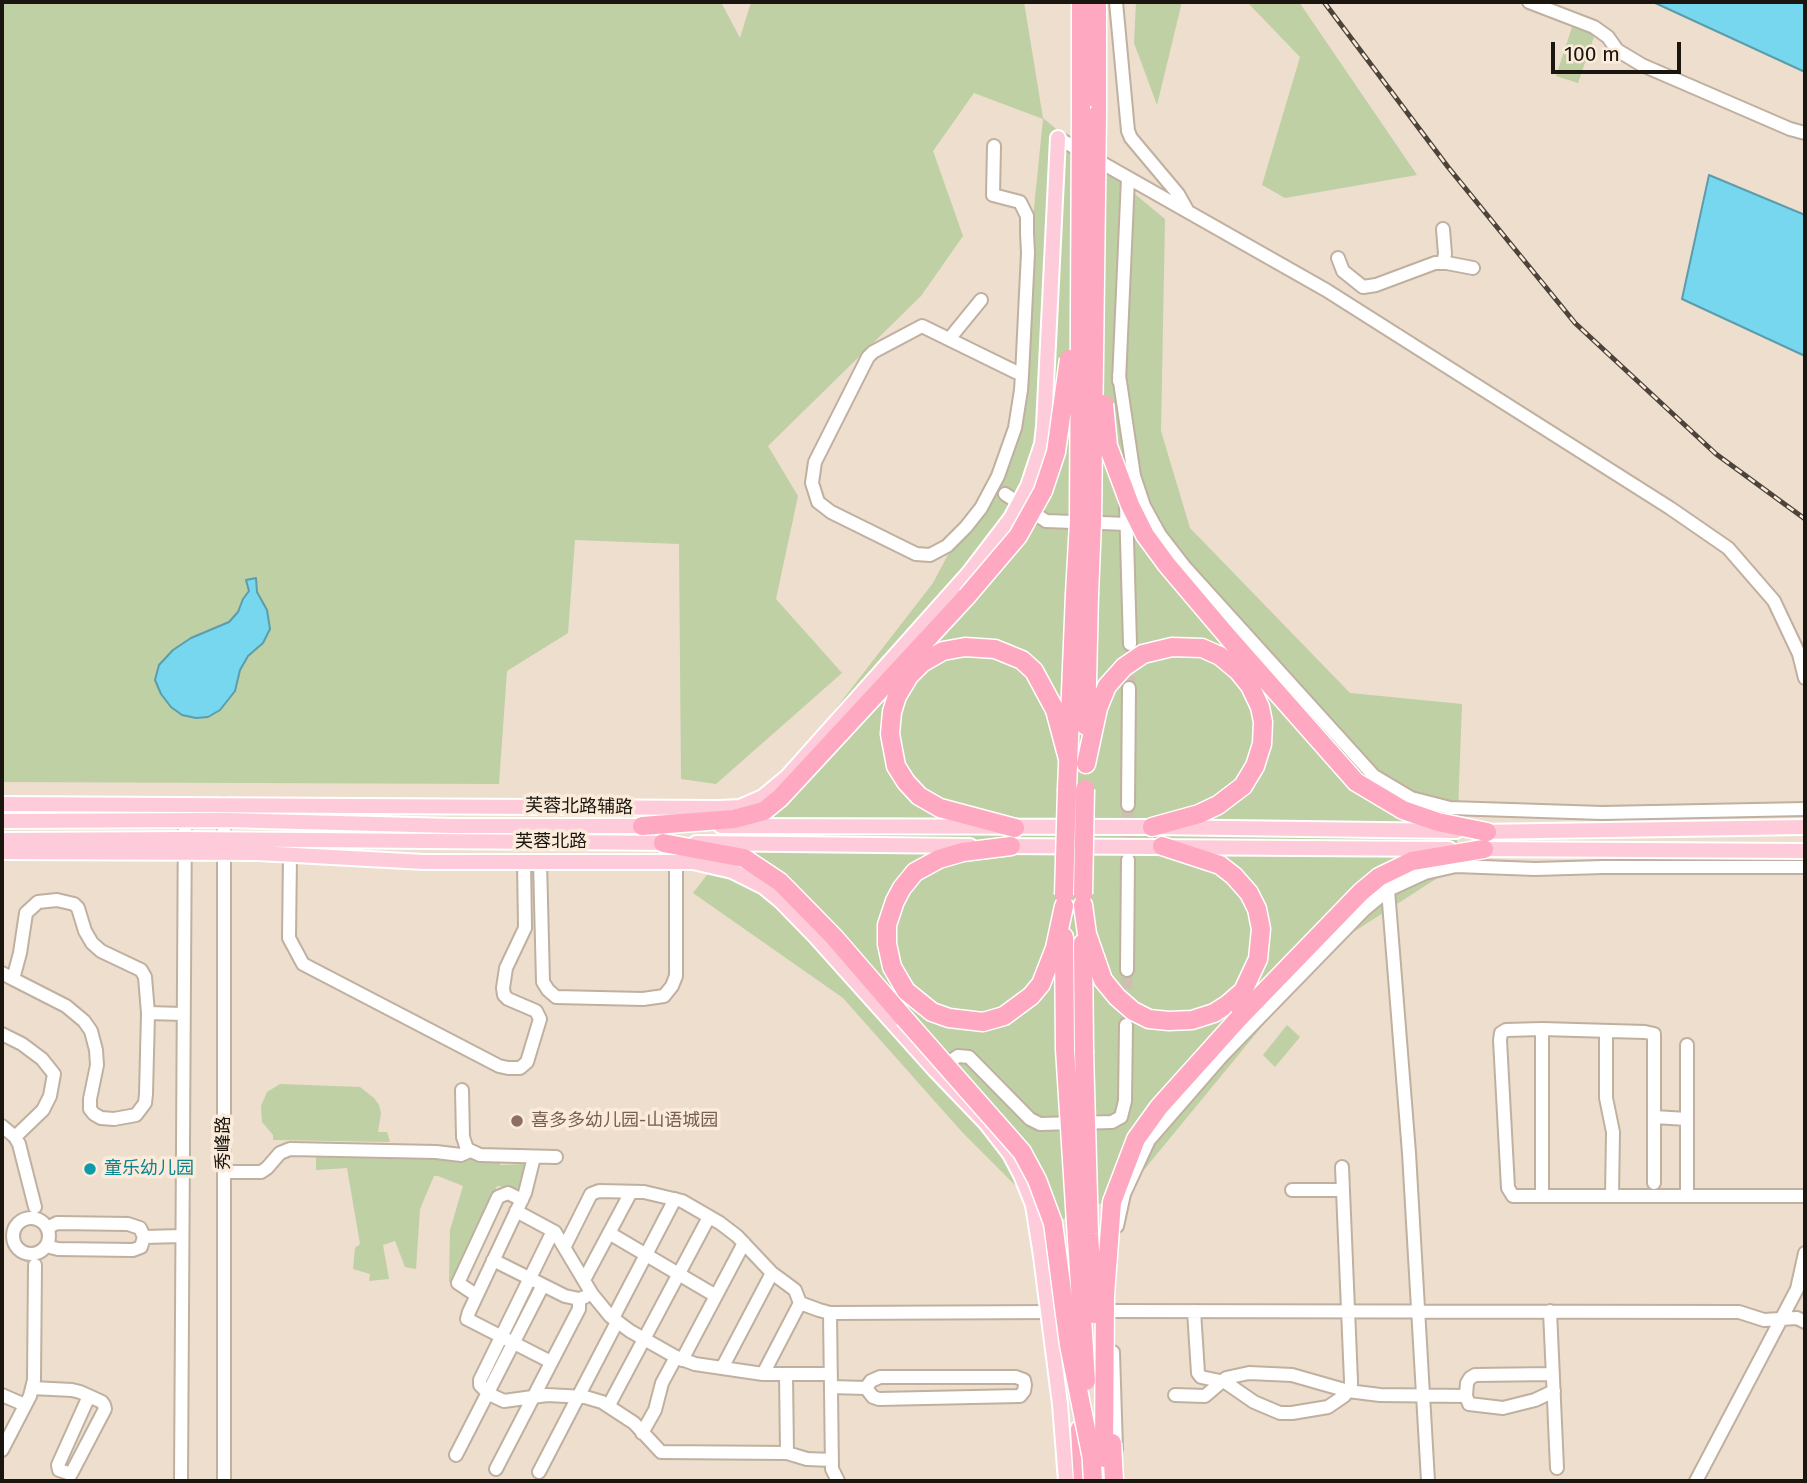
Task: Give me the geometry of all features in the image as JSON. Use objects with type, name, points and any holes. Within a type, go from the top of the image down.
[{"type":"highway","points":[[1081,2],[1089,111],[1096,320],[1108,446],[1130,505],[1145,535],[1167,565],[1356,782],[1403,810],[1485,840]]},
{"type":"highway","points":[[1086,764],[1079,522],[1078,293],[1097,2]]},
{"type":"highway","points":[[642,826],[734,819],[755,815],[773,804],[967,596],[1018,536],[1043,491],[1056,452],[1078,293]]},
{"type":"highway","points":[[1068,759],[1082,594],[1096,320]]},
{"type":"highway","points":[[1015,828],[940,808],[919,796],[896,766],[890,734],[897,696],[909,676],[922,663],[943,651],[965,647],[995,649],[1022,660],[1034,671],[1055,710],[1076,789],[1087,934],[1103,980],[1133,1011],[1149,1019],[1192,1020],[1214,1013],[1243,991],[1258,958],[1261,929],[1257,909],[1249,893],[1234,876],[1220,865],[1162,846]]},
{"type":"highway","points":[[1011,846],[962,852],[939,859],[915,872],[894,901],[887,925],[887,944],[892,967],[906,991],[932,1012],[950,1018],[983,1022],[1004,1016],[1031,996],[1041,984],[1055,948],[1064,900],[1076,789],[1086,764],[1098,708],[1107,686],[1124,667],[1143,654],[1172,647],[1202,648],[1220,656],[1238,671],[1250,686],[1260,707],[1263,722],[1262,744],[1255,766],[1243,786],[1219,805],[1199,814],[1152,827]]},
{"type":"highway","points":[[1093,1481],[1098,1458],[1112,1202],[1136,1139],[1159,1107],[1239,1018],[1361,892],[1379,877],[1412,861],[1485,840]]},
{"type":"highway","points":[[663,843],[744,858],[780,882],[834,937],[1022,1152],[1037,1180],[1054,1223],[1081,1442],[1083,1481]]},
{"type":"highway","points":[[1064,900],[1065,1049],[1098,1458]]},
{"type":"highway","points":[[1083,900],[1084,1051],[1098,1458]]},
{"type":"highway","points":[[1108,1303],[1116,1481]]},
{"type":"highway","points":[[1069,1345],[1105,1481]]},
{"type":"main road","name":"芙蓉北路辅路","points":[[2,804],[666,808],[740,807],[754,803],[787,777],[969,573],[1012,518],[1020,503],[1034,470],[1044,426],[1058,138]]},
{"type":"main road","name":"芙蓉北路","points":[[2,821],[225,820],[453,826],[1152,827],[1485,840]]},
{"type":"main road","points":[[1485,840],[1805,827]]},
{"type":"main road","name":"芙蓉北路","points":[[2,840],[185,846],[663,843],[1162,846],[1485,840]]},
{"type":"main road","points":[[1485,840],[1805,851]]},
{"type":"main road","points":[[2,852],[185,846]]},
{"type":"main road","points":[[225,846],[290,855],[424,862],[676,862],[710,865],[732,871],[764,887],[781,901],[986,1123],[1010,1154],[1021,1175],[1032,1205],[1049,1312],[1066,1481]]},
{"type":"street","points":[[1116,2],[1128,131],[1178,194],[1187,211]]},
{"type":"street","points":[[1529,2],[1594,27],[1608,37],[1617,50],[1642,65],[1805,133]]},
{"type":"street","points":[[1058,138],[1352,306],[1670,508],[1728,548],[1774,601],[1799,654],[1805,678]]},
{"type":"street","points":[[994,146],[993,195],[1020,202],[1027,216],[1028,253],[1022,375],[1015,428],[998,478],[971,521],[947,546],[937,553],[922,556],[831,512],[818,502],[812,478],[815,462],[868,357],[922,326],[1022,375]]},
{"type":"street","points":[[1128,178],[1119,375],[1128,524],[1130,644]]},
{"type":"street","points":[[1443,229],[1443,263]]},
{"type":"street","points":[[1338,258],[1343,271],[1363,288]]},
{"type":"street","points":[[1352,306],[1363,288],[1435,263],[1473,268]]},
{"type":"street","points":[[950,338],[981,300]]},
{"type":"street","points":[[1119,375],[1134,476],[1144,506],[1160,535],[1184,566],[1374,776],[1411,798],[1450,808],[1602,813],[1805,809]]},
{"type":"street","points":[[998,478],[1003,483],[1005,494],[1041,519],[1051,522],[1128,524]]},
{"type":"street","points":[[987,496],[994,498],[1005,494]]},
{"type":"street","points":[[1128,805],[1129,688]]},
{"type":"street","points":[[181,1481],[185,804]]},
{"type":"street","name":"秀峰路","points":[[224,804],[224,1481]]},
{"type":"street","points":[[290,855],[289,938],[303,964],[499,1066],[508,1068],[520,1068],[527,1062],[540,1019],[536,1011],[508,999],[503,988],[506,968],[525,928],[523,861]]},
{"type":"street","points":[[1127,970],[1128,860]]},
{"type":"street","points":[[540,861],[543,982],[548,990],[556,998],[643,999],[664,996],[676,976],[676,862]]},
{"type":"street","points":[[1108,1303],[1114,1237],[1124,1194],[1149,1140],[1222,1056],[1365,909],[1388,890],[1425,873],[1456,866],[1535,869],[1805,867]]},
{"type":"street","points":[[1388,890],[1420,1311],[1428,1481]]},
{"type":"street","points":[[57,900],[78,908],[85,931],[101,951],[141,970],[145,977],[148,1013],[145,1103],[136,1115],[101,1118],[90,1109],[96,1065],[91,1031],[84,1021],[66,1006],[7,976],[19,962],[26,913],[38,902],[57,900]]},
{"type":"street","points":[[148,1013],[183,1014]]},
{"type":"street","points":[[936,1071],[958,1056],[969,1057],[1030,1119],[1040,1124],[1112,1122],[1121,1117],[1125,1101],[1126,1025]]},
{"type":"street","points":[[1542,1029],[1542,1196]]},
{"type":"street","points":[[1654,1183],[1654,1034],[1542,1029],[1506,1030],[1502,1033],[1500,1040],[1508,1191],[1513,1196],[1805,1196]]},
{"type":"street","points":[[1606,1032],[1606,1098],[1613,1126],[1612,1196]]},
{"type":"street","points":[[2,1034],[22,1044],[42,1059],[54,1074],[50,1096],[43,1110],[15,1137]]},
{"type":"street","points":[[1687,1045],[1687,1196]]},
{"type":"street","points":[[462,1090],[464,1143],[470,1151],[480,1155],[556,1157]]},
{"type":"street","points":[[1121,1117],[1149,1140]]},
{"type":"street","points":[[1654,1118],[1687,1119]]},
{"type":"street","points":[[2,1126],[15,1137],[37,1219],[49,1238],[37,1254],[32,1388],[2,1450]]},
{"type":"street","points":[[224,1172],[261,1171],[280,1153],[290,1149],[436,1152],[461,1155],[470,1151]]},
{"type":"street","points":[[534,1157],[519,1205],[467,1319],[551,1362]]},
{"type":"street","points":[[1194,1311],[1199,1375],[1221,1381],[1254,1402],[1280,1413],[1328,1407],[1349,1391],[1351,1381],[1342,1167]]},
{"type":"street","points":[[1292,1190],[1343,1190]]},
{"type":"street","points":[[565,1246],[591,1194],[599,1191],[659,1194],[675,1199],[709,1217],[730,1231],[772,1273],[795,1290],[800,1303],[764,1374]]},
{"type":"street","points":[[584,1280],[631,1192]]},
{"type":"street","points":[[476,1295],[458,1283],[498,1197],[508,1193],[553,1231],[565,1246],[584,1280],[586,1296],[496,1469]]},
{"type":"street","points":[[539,1472],[675,1199]]},
{"type":"street","points":[[609,1405],[709,1217]]},
{"type":"street","points":[[37,1219],[57,1223],[134,1225],[142,1229],[144,1237],[141,1247],[133,1250],[58,1249],[37,1254],[18,1248],[14,1236],[19,1224],[37,1219]]},
{"type":"street","points":[[553,1231],[480,1382],[489,1394],[504,1401],[534,1395],[579,1396],[609,1405],[634,1423],[657,1450],[666,1453],[787,1453],[807,1459],[832,1461]]},
{"type":"street","points":[[609,1233],[716,1296]]},
{"type":"street","points":[[144,1237],[182,1236]]},
{"type":"street","points":[[642,1433],[655,1410],[662,1383],[716,1296],[744,1243]]},
{"type":"street","points":[[1696,1481],[1797,1289],[1802,1278],[1805,1253]]},
{"type":"street","points":[[493,1260],[565,1296],[586,1296],[643,1339],[679,1358],[722,1368],[831,1380],[866,1388],[873,1397],[879,1399],[1020,1396],[1025,1385],[1024,1380],[1016,1377],[880,1377],[871,1381],[866,1388]]},
{"type":"street","points":[[722,1368],[772,1273]]},
{"type":"street","points":[[456,1455],[543,1285]]},
{"type":"street","points":[[800,1303],[830,1313],[1049,1312],[1108,1303],[1194,1311],[1738,1312],[1764,1320],[1803,1319]]},
{"type":"street","points":[[1550,1311],[1557,1468]]},
{"type":"street","points":[[830,1313],[832,1469],[838,1481]]},
{"type":"street","points":[[1175,1395],[1205,1396],[1221,1381],[1234,1374],[1249,1373],[1292,1375],[1349,1391],[1380,1395],[1466,1396]]},
{"type":"street","points":[[786,1374],[787,1453]]},
{"type":"street","points":[[1553,1374],[1475,1376],[1469,1378],[1466,1383],[1466,1396],[1469,1404],[1503,1408],[1535,1400],[1554,1391]]},
{"type":"street","points":[[32,1388],[72,1390],[89,1396],[102,1402],[105,1409],[74,1471],[69,1474],[59,1470],[58,1465],[89,1396]]},
{"type":"street","points":[[2,1395],[25,1405]]},
{"type":"green space","points":[[2,2],[721,2],[740,38],[751,2],[1024,2],[1043,118],[1165,219],[1161,431],[1190,528],[1350,693],[1462,704],[1456,866],[1324,951],[1124,1194],[1053,1223],[962,1132],[843,998],[693,893],[933,583],[1011,436],[1043,119],[974,93],[933,151],[963,236],[921,296],[768,446],[798,496],[776,599],[842,673],[716,784],[681,779],[679,544],[575,540],[568,633],[507,671],[499,784],[2,782]]},
{"type":"green space","points":[[1136,2],[1182,2],[1157,105],[1134,43]]},
{"type":"green space","points":[[1247,2],[1299,2],[1417,175],[1285,198],[1262,185],[1300,57]]},
{"type":"green space","points":[[1573,24],[1596,31],[1578,83],[1556,76]]},
{"type":"green space","points":[[1287,1025],[1300,1037],[1275,1067],[1263,1055]]},
{"type":"green space","points":[[280,1084],[360,1087],[379,1105],[381,1113],[378,1132],[387,1132],[390,1142],[273,1140],[273,1135],[262,1122],[261,1106],[267,1092]]},
{"type":"green space","points":[[316,1152],[466,1154],[496,1158],[501,1165],[525,1164],[519,1189],[497,1186],[455,1282],[449,1282],[450,1230],[463,1186],[438,1176],[434,1176],[420,1209],[416,1269],[405,1267],[395,1241],[383,1245],[389,1279],[369,1281],[370,1274],[353,1269],[355,1248],[360,1244],[347,1168],[316,1170]]},
{"type":"water","points":[[1653,2],[1805,2],[1805,72]]},
{"type":"water","points":[[1709,175],[1805,215],[1805,356],[1682,299]]},
{"type":"water","points":[[256,578],[257,592],[267,610],[270,629],[263,643],[248,656],[240,670],[235,691],[220,710],[208,717],[182,715],[171,707],[161,694],[155,680],[159,665],[173,650],[191,638],[229,622],[238,612],[249,591],[246,580]]},
{"type":"tunnel","points":[[1129,688],[1130,644]]},
{"type":"tunnel","points":[[1128,805],[1128,857]]},
{"type":"tunnel","points":[[1126,1025],[1127,970]]},
{"type":"railway","points":[[1324,2],[1448,167],[1575,323],[1716,454],[1805,519]]},
{"type":"place","name":"喜多多幼儿园-山语城园","points":[[517,1121]]},
{"type":"place","name":"童乐幼儿园","points":[[90,1169]]}]
